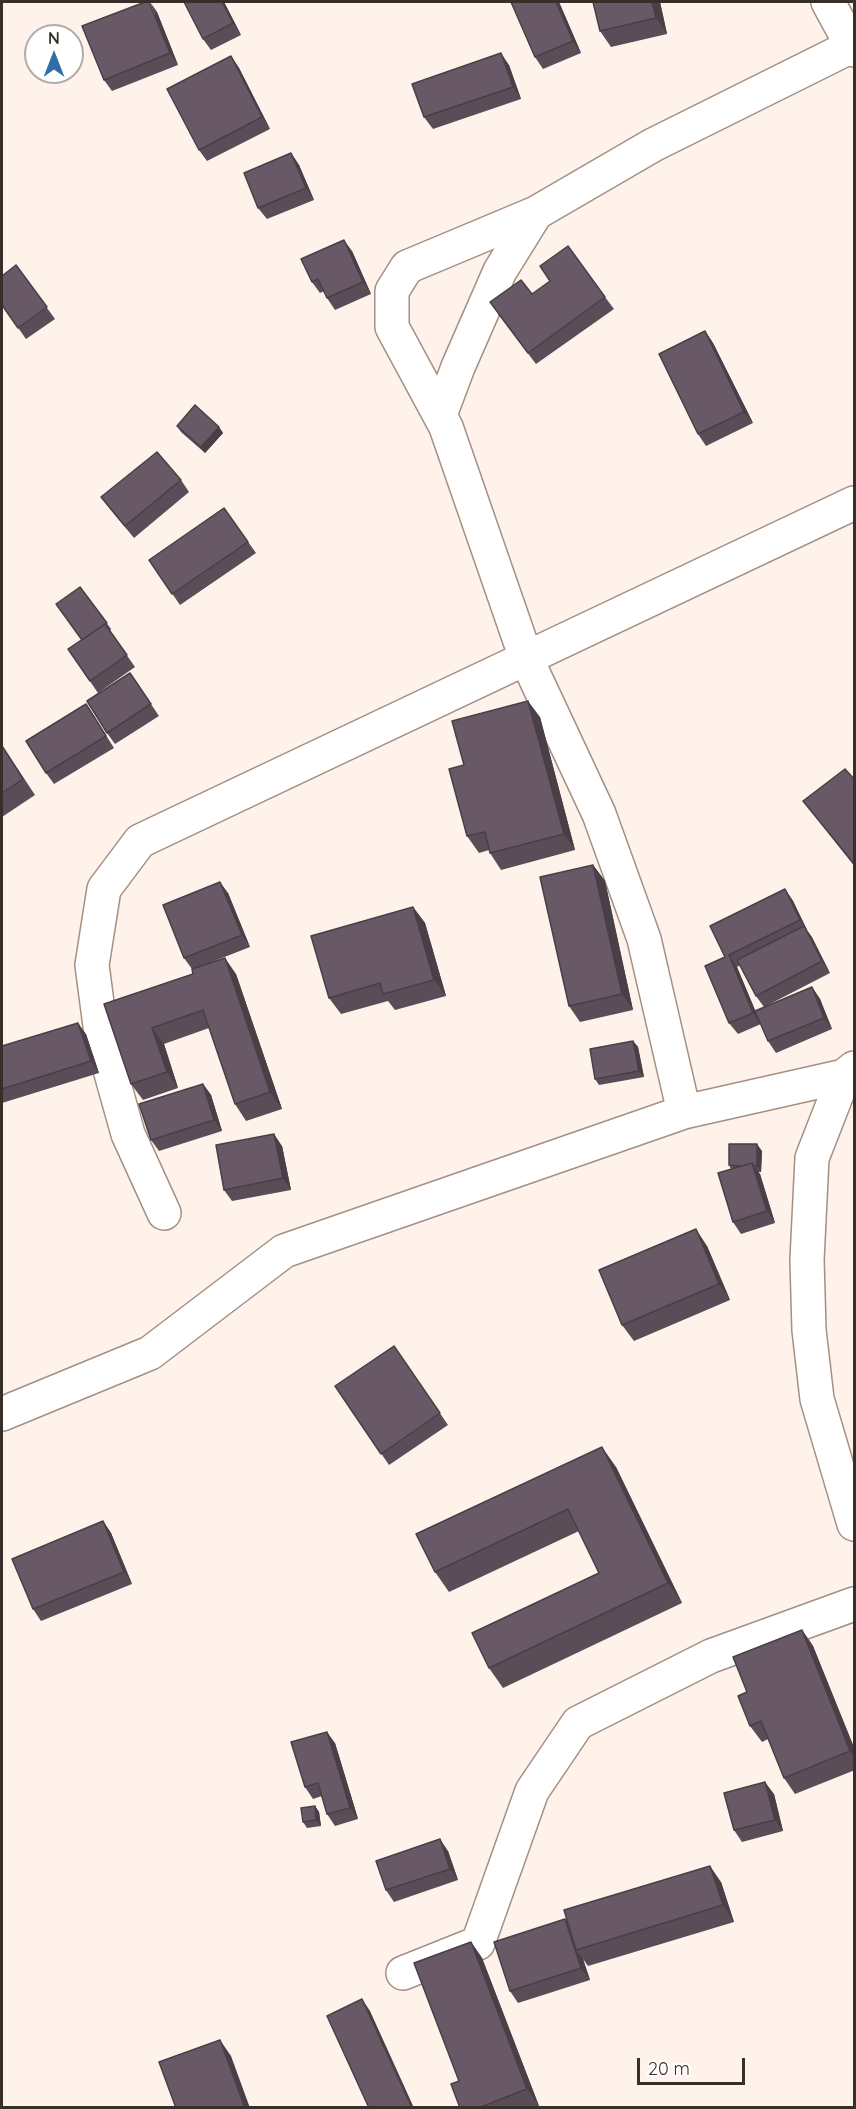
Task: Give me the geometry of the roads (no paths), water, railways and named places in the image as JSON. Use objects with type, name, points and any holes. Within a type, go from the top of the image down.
[{"type":"street","points":[[684,1112],[644,939],[599,814],[526,658],[446,427],[392,327],[392,291],[407,267],[536,213],[653,145],[853,48],[828,2]]},
{"type":"street","points":[[440,415],[458,367],[500,271],[536,213]]},
{"type":"street","points":[[164,1213],[128,1134],[102,1041],[92,965],[104,889],[140,841],[855,504]]},
{"type":"street","points":[[2,1414],[150,1353],[284,1251],[684,1112],[849,1072]]},
{"type":"street","points":[[849,1072],[812,1158],[807,1260],[809,1330],[817,1399],[852,1506]]},
{"type":"street","points":[[403,1973],[477,1943],[532,1791],[578,1723],[711,1656],[855,1604]]}]
